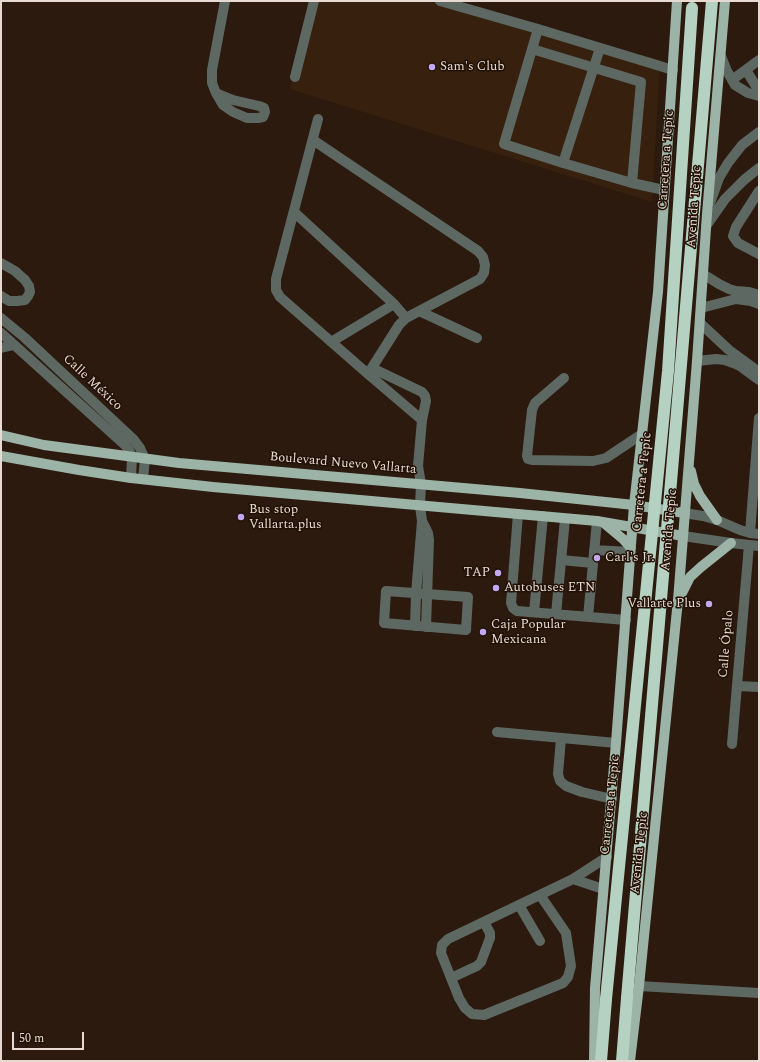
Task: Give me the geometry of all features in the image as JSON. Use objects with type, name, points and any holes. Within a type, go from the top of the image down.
[{"type":"highway","points":[[622,1061],[712,1]]},
{"type":"highway","name":"Carretera a Tepic","points":[[601,1061],[668,372],[692,4]]},
{"type":"main road","points":[[594,1061],[595,988],[612,798],[632,527],[658,292],[677,1]]},
{"type":"main road","name":"Avenida Tepic","points":[[630,1061],[640,986],[678,600],[700,323],[706,226],[726,1]]},
{"type":"main road","name":"Boulevard Nuevo Vallarta","points":[[1,435],[44,445],[145,459],[520,493],[634,505],[684,513]]},
{"type":"main road","points":[[1,456],[130,478],[420,506],[565,518],[632,527],[682,536]]},
{"type":"main road","points":[[689,462],[694,484],[700,496],[717,520]]},
{"type":"main road","points":[[599,522],[623,539],[631,550]]},
{"type":"main road","points":[[678,600],[690,577],[731,544]]},
{"type":"street","points":[[216,93],[212,83],[212,70],[225,1]]},
{"type":"street","points":[[295,77],[314,1]]},
{"type":"street","points":[[440,1],[673,70]]},
{"type":"street","points":[[538,29],[504,144],[632,183],[664,190]]},
{"type":"street","points":[[563,163],[600,48]]},
{"type":"street","points":[[532,50],[641,82],[632,183]]},
{"type":"street","points":[[721,56],[726,71],[736,85],[748,93],[759,96]]},
{"type":"street","points":[[732,80],[759,60]]},
{"type":"street","points":[[746,70],[759,91]]},
{"type":"street","points":[[318,119],[276,280],[276,290],[280,297],[331,342],[370,371],[422,420]]},
{"type":"street","points":[[707,214],[717,183],[728,163],[742,145],[759,132]]},
{"type":"street","points":[[313,140],[478,251],[483,257],[486,265],[484,273],[480,279],[406,318],[399,325],[370,371]]},
{"type":"street","points":[[706,226],[725,199],[744,180],[759,168]]},
{"type":"street","points":[[744,180],[759,191],[736,227],[733,236],[738,243],[759,254]]},
{"type":"street","points":[[294,212],[394,304],[406,318]]},
{"type":"street","points":[[1,263],[15,271],[25,280],[29,286],[30,292],[25,300],[17,302],[9,301],[1,296]]},
{"type":"street","points":[[703,274],[736,295],[759,304]]},
{"type":"street","points":[[701,308],[736,295],[749,292],[759,295]]},
{"type":"street","points":[[331,342],[394,304]]},
{"type":"street","points":[[419,311],[477,338]]},
{"type":"street","name":"Calle México","points":[[1,318],[24,337],[134,440],[145,459]]},
{"type":"street","points":[[700,323],[729,350],[759,372]]},
{"type":"street","name":"Calle México","points":[[1,333],[124,445],[129,450],[132,457]]},
{"type":"street","points":[[1,348],[14,344]]},
{"type":"street","points":[[725,360],[729,350]]},
{"type":"street","points":[[697,361],[716,359],[725,360],[740,366],[759,380]]},
{"type":"street","points":[[370,371],[422,392],[426,401],[422,420],[418,466],[421,484],[420,506],[422,521],[415,626]]},
{"type":"street","points":[[564,378],[535,403],[532,410],[528,458],[532,460],[593,461],[606,458],[642,434]]},
{"type":"street","points":[[684,513],[717,520],[755,534],[759,418]]},
{"type":"street","points":[[130,478],[132,457]]},
{"type":"street","points":[[143,479],[145,459]]},
{"type":"street","points":[[518,514],[511,603],[513,608],[518,611],[626,620]]},
{"type":"street","points":[[534,612],[543,516]]},
{"type":"street","points":[[556,614],[565,518]]},
{"type":"street","points":[[422,521],[428,533],[429,540],[426,627]]},
{"type":"street","points":[[588,617],[594,550],[599,522]]},
{"type":"street","points":[[682,536],[754,546]]},
{"type":"street","name":"Calle Ópalo","points":[[732,744],[737,686],[754,546]]},
{"type":"street","points":[[594,550],[631,550]]},
{"type":"street","points":[[561,560],[593,563]]},
{"type":"street","points":[[386,591],[416,594],[468,597],[466,630],[384,623],[386,591]]},
{"type":"street","points":[[737,686],[759,688]]},
{"type":"street","points":[[497,732],[616,743]]},
{"type":"street","points":[[561,738],[558,774],[560,782],[582,792],[612,798]]},
{"type":"street","points":[[540,895],[566,933],[571,966],[568,977],[563,983],[484,1015],[472,1014],[465,1008],[451,978],[441,953],[442,945],[448,939],[573,879],[607,857]]},
{"type":"street","points":[[573,879],[603,888]]},
{"type":"street","points":[[519,905],[540,941]]},
{"type":"street","points":[[451,978],[477,966],[481,962],[490,938],[490,933],[484,922]]},
{"type":"street","points":[[640,986],[759,993]]},
{"type":"shaded area","points":[[309,1],[443,1],[660,60],[652,202],[290,89]]},
{"type":"place","name":"Sam's Club","points":[[432,67]]},
{"type":"place","name":"Bus stop Vallarta.plus","points":[[241,517]]},
{"type":"place","name":"Carl's Jr.","points":[[597,558]]},
{"type":"place","name":"TAP","points":[[498,573]]},
{"type":"place","name":"Autobuses ETN","points":[[496,588]]},
{"type":"place","name":"Vallarte Plus","points":[[709,604]]},
{"type":"place","name":"Caja Popular Mexicana","points":[[483,632]]}]
